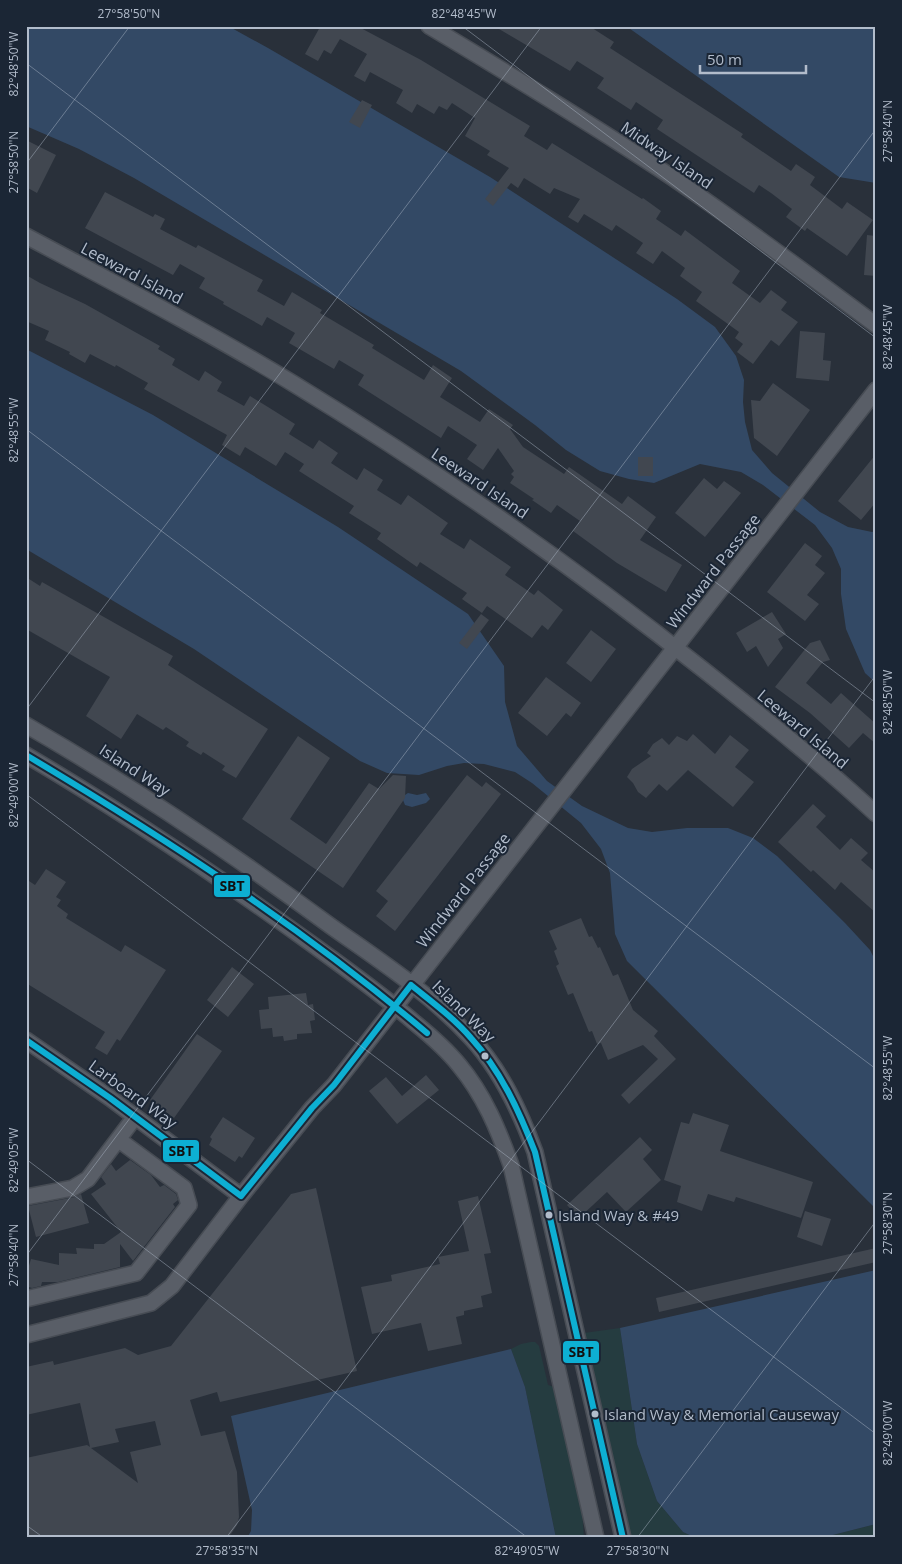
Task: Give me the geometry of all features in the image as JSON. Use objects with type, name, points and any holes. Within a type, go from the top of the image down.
[{"type":"street","name":"Midway Island","points":[[429,26],[529,86],[659,169],[789,260],[876,326]]},
{"type":"street","name":"Leeward Island","points":[[26,236],[159,306],[293,383],[426,466],[553,554],[675,647],[750,707],[876,814]]},
{"type":"street","name":"Windward Passage","points":[[26,1335],[151,1303],[182,1275],[241,1196],[312,1108],[334,1085],[876,390]]},
{"type":"street","name":"Island Way","points":[[26,725],[144,796],[258,873],[440,1008],[471,1038],[487,1057],[524,1121],[535,1152],[623,1538]]},
{"type":"street","points":[[26,755],[129,818],[250,899],[395,1006],[436,1041],[459,1064],[482,1096],[498,1127],[511,1165],[530,1240],[596,1538]]},
{"type":"street","name":"Larboard Way","points":[[26,1040],[135,1117],[241,1196]]},
{"type":"street","points":[[26,1197],[73,1188],[88,1179],[135,1117]]},
{"type":"street","points":[[26,1299],[136,1273],[189,1205],[184,1188],[119,1140]]},
{"type":"green space","points":[[620,1328],[637,1444],[657,1501],[683,1532],[696,1538],[630,1538],[584,1333]]},
{"type":"green space","points":[[535,1342],[539,1346],[548,1385],[554,1387],[582,1511],[584,1538],[556,1538],[525,1387],[511,1349]]},
{"type":"green space","points":[[876,1524],[876,1538],[821,1538]]},
{"type":"water","points":[[26,26],[228,26],[490,177],[677,299],[715,327],[736,356],[744,380],[743,402],[745,422],[752,450],[772,473],[820,512],[848,527],[872,532],[876,531],[876,683],[865,673],[846,629],[841,594],[841,569],[832,548],[815,525],[763,485],[741,472],[700,464],[654,483],[629,479],[600,471],[566,450],[461,371],[134,178],[79,149],[26,126]]},
{"type":"water","points":[[626,26],[876,26],[876,183],[839,177]]},
{"type":"water","points":[[26,349],[153,415],[338,527],[468,614],[504,666],[505,702],[517,746],[547,781],[582,806],[628,828],[652,832],[687,828],[728,828],[753,838],[777,856],[845,923],[870,950],[876,962],[876,1209],[627,961],[615,934],[610,873],[601,849],[581,823],[532,783],[515,772],[484,764],[464,763],[419,775],[387,773],[360,761],[194,649],[26,549]]},
{"type":"water","points":[[408,793],[417,795],[426,793],[430,799],[426,803],[412,807],[405,805],[403,800]]},
{"type":"water","points":[[876,1270],[876,1524],[821,1538],[696,1538],[683,1532],[657,1501],[637,1444],[620,1328]]},
{"type":"water","points":[[511,1349],[525,1387],[556,1538],[247,1538],[251,1531],[252,1510],[231,1416]]},
{"type":"building","points":[[318,26],[357,26],[421,60],[530,126],[524,136],[547,150],[552,143],[643,198],[661,211],[656,219],[681,236],[685,230],[740,271],[732,283],[760,303],[771,290],[787,302],[781,310],[798,322],[779,346],[771,340],[753,364],[737,352],[743,344],[735,338],[739,332],[696,301],[702,292],[680,276],[685,268],[662,251],[653,264],[636,253],[643,243],[616,225],[612,231],[584,214],[578,223],[568,217],[580,199],[554,188],[550,194],[524,178],[518,188],[511,183],[493,206],[485,199],[509,168],[487,155],[490,151],[465,136],[475,118],[452,103],[447,110],[439,106],[434,114],[417,104],[412,113],[396,103],[403,90],[370,72],[365,82],[354,76],[367,54],[340,39],[331,54],[324,50],[318,61],[305,54],[320,27]]},
{"type":"building","points":[[494,26],[589,26],[614,42],[610,48],[743,134],[741,137],[791,171],[796,164],[815,177],[810,185],[842,209],[847,202],[873,220],[847,256],[807,228],[805,231],[786,217],[792,209],[771,193],[759,185],[754,193],[657,129],[663,120],[636,102],[631,110],[597,88],[604,78],[577,61],[570,71]]},
{"type":"building","points":[[362,100],[372,105],[360,128],[349,122]]},
{"type":"building","points":[[26,140],[56,155],[37,193],[26,187]]},
{"type":"building","points":[[105,192],[153,217],[155,214],[165,219],[160,229],[196,248],[198,245],[263,280],[257,291],[284,306],[292,292],[322,310],[320,313],[374,345],[372,348],[424,380],[433,365],[452,378],[440,397],[480,422],[489,409],[513,425],[510,429],[523,447],[564,474],[569,467],[622,504],[628,496],[656,517],[640,540],[682,565],[666,592],[617,563],[573,531],[580,521],[557,505],[551,513],[510,483],[514,477],[511,474],[514,471],[498,448],[483,470],[467,459],[477,445],[448,426],[441,438],[358,385],[364,375],[339,360],[334,369],[289,343],[295,333],[267,317],[262,326],[199,288],[205,278],[180,264],[173,275],[85,228]]},
{"type":"building","points":[[867,235],[876,236],[876,276],[864,275]]},
{"type":"building","points":[[26,275],[85,304],[160,346],[158,349],[175,359],[172,365],[199,381],[205,371],[222,382],[217,391],[244,406],[250,396],[268,407],[295,424],[289,434],[313,449],[319,440],[338,453],[331,463],[357,480],[364,468],[383,480],[377,490],[401,505],[408,495],[448,523],[440,534],[464,549],[470,539],[511,567],[505,575],[534,595],[538,590],[563,610],[548,630],[542,625],[532,638],[487,606],[482,613],[462,599],[467,593],[420,562],[417,567],[377,539],[381,533],[349,513],[354,506],[299,471],[304,464],[285,452],[276,466],[245,447],[240,456],[222,445],[227,435],[144,389],[148,383],[116,365],[115,367],[90,354],[85,363],[69,354],[70,352],[45,340],[49,331],[26,321]]},
{"type":"building","points":[[800,331],[825,333],[823,360],[831,361],[829,381],[796,378]]},
{"type":"building","points":[[773,383],[810,410],[777,456],[754,438],[751,400],[760,401]]},
{"type":"building","points":[[876,454],[876,502],[861,520],[838,501]]},
{"type":"building","points":[[638,457],[653,457],[653,476],[638,476]]},
{"type":"building","points":[[704,478],[717,489],[724,481],[741,493],[705,537],[675,513]]},
{"type":"building","points":[[805,543],[822,556],[815,565],[825,573],[807,595],[819,604],[805,621],[767,592]]},
{"type":"building","points":[[26,577],[40,586],[42,582],[173,656],[168,665],[268,729],[236,778],[222,770],[225,766],[203,752],[201,755],[186,746],[189,742],[166,727],[163,730],[137,714],[121,739],[86,716],[110,677],[26,629]]},
{"type":"building","points":[[772,612],[786,634],[778,639],[783,648],[768,667],[756,646],[747,652],[736,633]]},
{"type":"building","points":[[481,614],[489,620],[467,649],[459,643]]},
{"type":"building","points":[[591,630],[616,649],[591,682],[566,663]]},
{"type":"building","points":[[820,640],[830,660],[823,662],[806,683],[831,704],[841,693],[876,724],[876,744],[863,733],[849,748],[810,713],[775,687],[810,643]]},
{"type":"building","points":[[546,677],[581,703],[571,717],[566,713],[547,736],[518,713]]},
{"type":"building","points":[[693,734],[715,754],[730,735],[749,750],[735,767],[754,782],[733,807],[688,770],[667,791],[659,784],[646,798],[638,792],[627,777],[632,769],[651,756],[647,753],[653,744],[662,738],[669,745],[677,736],[687,741]]},
{"type":"building","points":[[298,736],[330,758],[290,819],[326,844],[369,783],[379,789],[393,775],[406,776],[405,798],[343,888],[242,819]]},
{"type":"building","points":[[467,775],[482,787],[486,782],[501,794],[395,931],[376,916],[388,901],[376,891]]},
{"type":"building","points":[[813,804],[826,816],[816,827],[840,850],[851,838],[868,853],[861,860],[876,873],[876,913],[841,882],[835,890],[813,870],[811,872],[778,842]]},
{"type":"building","points":[[46,869],[66,882],[56,897],[61,900],[57,906],[68,914],[66,918],[121,952],[125,945],[166,970],[120,1041],[117,1039],[107,1055],[95,1048],[105,1032],[26,983],[26,879],[35,885]]},
{"type":"building","points":[[581,918],[589,937],[592,936],[598,948],[600,947],[613,976],[618,974],[633,1010],[658,1031],[654,1036],[676,1059],[629,1104],[621,1095],[658,1059],[643,1045],[608,1060],[601,1043],[597,1044],[592,1031],[589,1032],[573,993],[568,995],[556,966],[559,964],[554,951],[557,949],[549,931]]},
{"type":"building","points":[[232,967],[254,984],[228,1017],[207,1000]]},
{"type":"building","points":[[306,993],[308,1005],[313,1004],[315,1020],[310,1021],[312,1033],[297,1034],[297,1039],[284,1041],[283,1036],[273,1037],[272,1028],[261,1029],[259,1010],[269,1009],[268,997]]},
{"type":"building","points":[[197,1034],[222,1051],[174,1118],[150,1100]]},
{"type":"building","points":[[426,1075],[439,1090],[397,1124],[369,1091],[386,1077],[402,1096]]},
{"type":"building","points":[[693,1113],[729,1125],[720,1151],[813,1182],[801,1218],[736,1197],[734,1202],[708,1194],[702,1211],[677,1202],[681,1186],[664,1180],[681,1122],[689,1124]]},
{"type":"building","points":[[223,1117],[255,1138],[242,1158],[239,1156],[235,1162],[209,1145],[212,1139],[210,1137]]},
{"type":"building","points":[[640,1137],[652,1150],[643,1159],[661,1180],[626,1212],[607,1192],[579,1218],[567,1205]]},
{"type":"building","points":[[130,1160],[151,1175],[160,1187],[164,1185],[176,1194],[178,1200],[173,1204],[175,1207],[133,1261],[120,1244],[120,1267],[58,1282],[42,1282],[41,1286],[32,1288],[26,1286],[26,1268],[28,1269],[31,1259],[59,1265],[59,1253],[77,1254],[76,1248],[94,1249],[94,1244],[104,1244],[121,1232],[91,1194],[106,1184],[101,1177],[111,1164],[116,1171]]},
{"type":"building","points":[[316,1188],[357,1371],[220,1402],[217,1392],[190,1400],[201,1436],[225,1431],[237,1472],[239,1517],[237,1525],[231,1534],[224,1538],[26,1538],[26,1458],[87,1445],[90,1447],[80,1403],[26,1415],[26,1367],[53,1361],[54,1365],[125,1348],[138,1355],[171,1346],[291,1194]],"holes":[[[155,1421],[161,1445],[130,1452],[138,1483],[91,1448],[119,1442],[115,1429]]]},
{"type":"building","points":[[81,1194],[89,1223],[36,1237],[28,1206],[75,1197]]},
{"type":"building","points":[[478,1196],[491,1253],[484,1254],[492,1293],[481,1296],[483,1307],[464,1311],[464,1315],[456,1317],[462,1344],[428,1351],[421,1323],[372,1334],[361,1287],[392,1281],[391,1275],[440,1264],[438,1257],[469,1251],[458,1201]]},
{"type":"building","points":[[805,1211],[831,1219],[822,1246],[797,1237]]},
{"type":"building","points":[[876,1248],[876,1262],[659,1312],[656,1298]]},
{"type":"transit line","name":"SBT","points":[[26,755],[130,819],[232,886],[332,957],[427,1033]]},
{"type":"transit line","name":"SBT","points":[[26,1040],[110,1098],[241,1196],[312,1108],[334,1085],[411,985],[442,1010],[464,1031],[491,1064],[516,1107],[535,1152],[623,1538]]},
{"type":"place","name":"Island Way & #49","points":[[549,1215]]},
{"type":"place","name":"Island Way & Memorial Causeway","points":[[595,1414]]}]
